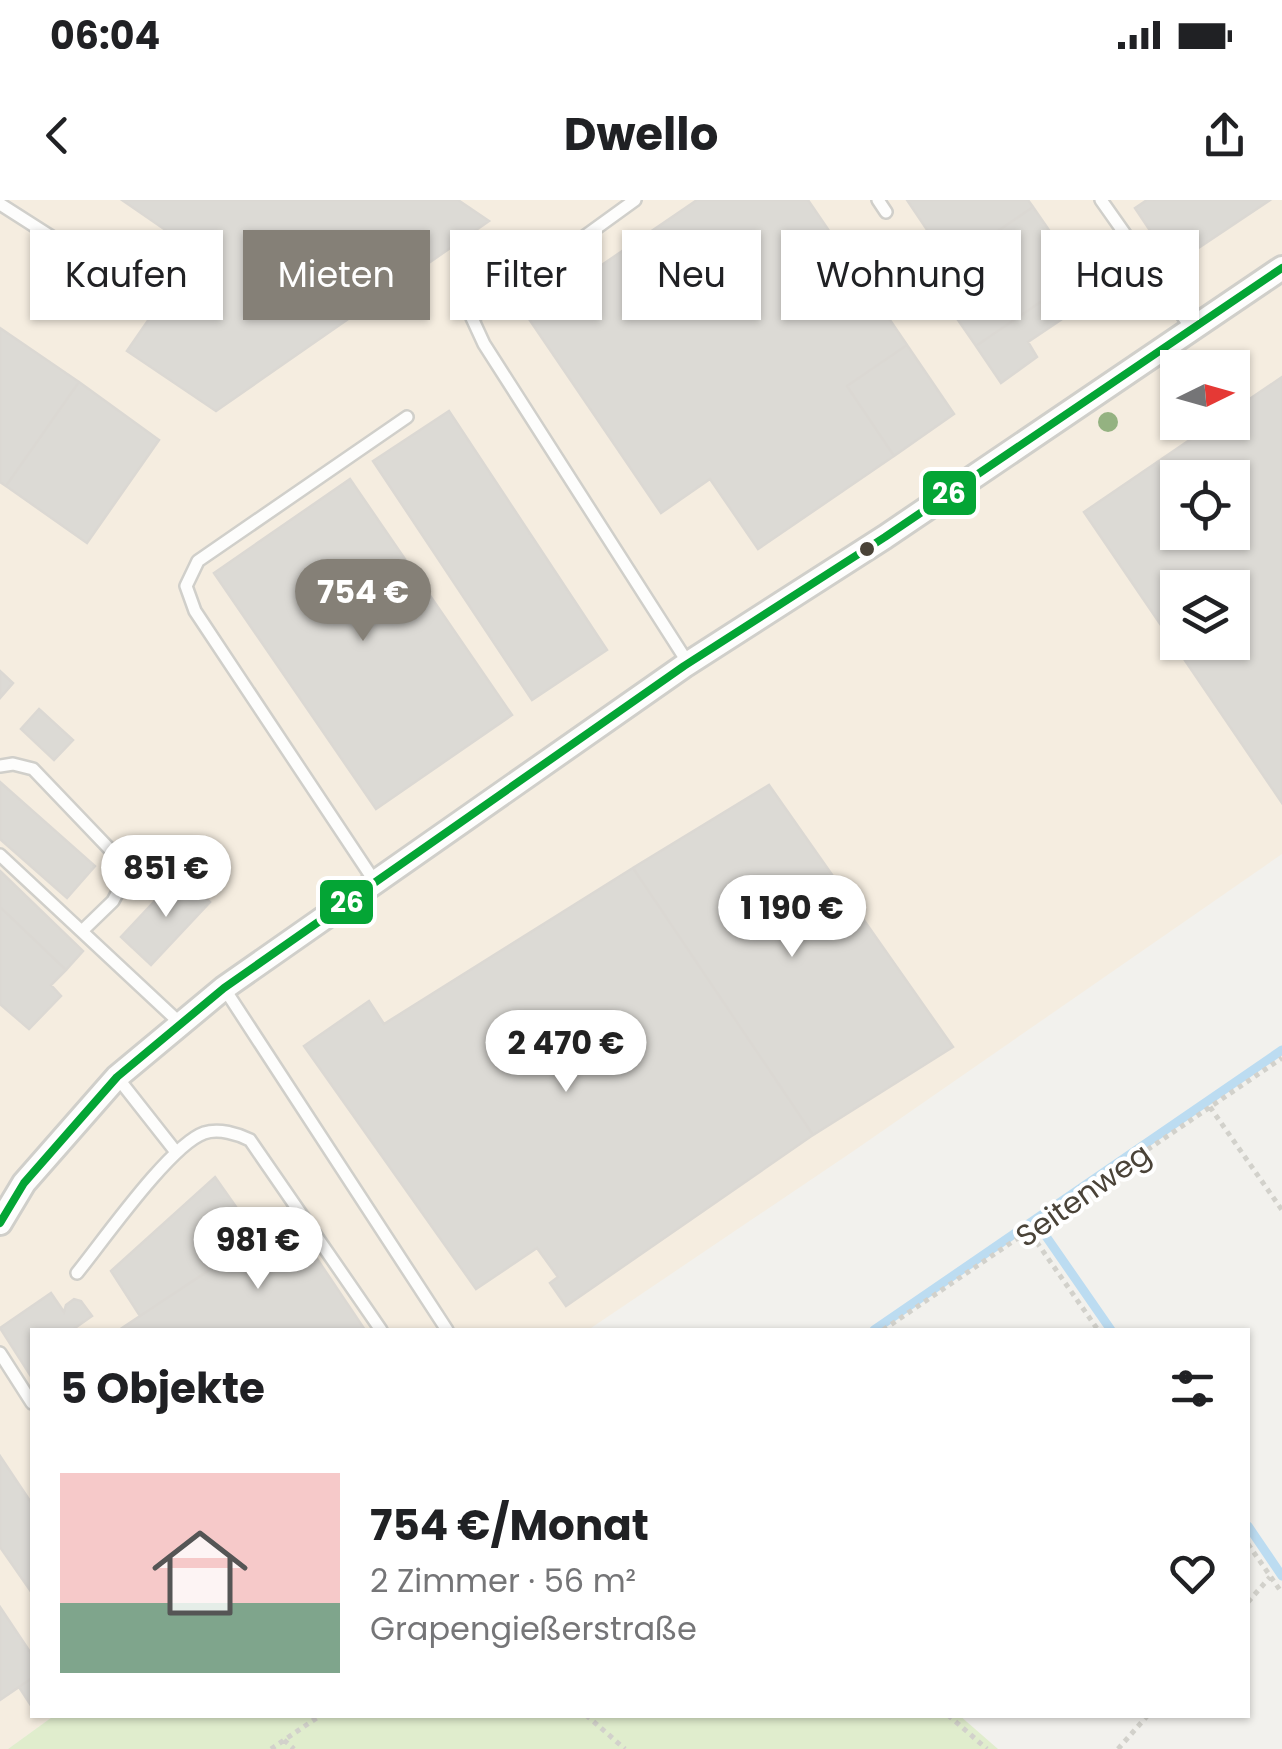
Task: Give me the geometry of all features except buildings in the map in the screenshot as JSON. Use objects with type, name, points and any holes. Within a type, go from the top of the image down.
[{"type":"street","points":[[0,1222],[24,1182],[117,1077],[224,988],[688,663],[900,527],[1282,268]]},
{"type":"lane","points":[[635,200],[472,318],[494,360],[688,663]]},
{"type":"lane","points":[[878,200],[886,212]]},
{"type":"lane","points":[[1101,200],[1192,329]]},
{"type":"lane","points":[[0,204],[41,230]]},
{"type":"lane","points":[[375,882],[195,611],[186,586],[198,561],[407,417]]},
{"type":"lane","points":[[0,766],[13,764],[33,769],[121,861],[122,882],[113,901],[82,932]]},
{"type":"lane","points":[[0,855],[181,1024]]},
{"type":"lane","points":[[224,988],[446,1328]]},
{"type":"lane","points":[[117,1077],[176,1152]]},
{"type":"lane","points":[[77,1273],[176,1152],[205,1132],[234,1133],[250,1140],[380,1328]]},
{"type":"lane","points":[[0,1354],[30,1400]]},
{"type":"path","name":"Seitenweg","points":[[886,1328],[1282,1058]]},
{"type":"path","points":[[1210,1107],[1282,1210]]},
{"type":"path","points":[[1030,1233],[1097,1328]]},
{"type":"path","points":[[1250,1547],[1282,1594]]},
{"type":"path","points":[[1250,1600],[1270,1576]]},
{"type":"path","points":[[271,1749],[317,1718]]},
{"type":"path","points":[[589,1718],[625,1749]]},
{"type":"path","points":[[951,1718],[987,1749]]},
{"type":"path","points":[[1118,1749],[1145,1718]]},
{"type":"path","points":[[284,1740],[294,1749]]},
{"type":"shaded area","points":[[0,200],[1282,200],[1282,854],[591,1328],[30,1328],[30,1718],[51,1718],[8,1749],[0,1749]]},
{"type":"green space","points":[[51,1718],[962,1718],[998,1749],[8,1749]]},
{"type":"waterway","points":[[877,1328],[1282,1050]]},
{"type":"waterway","points":[[1043,1232],[1110,1328]]},
{"type":"waterway","points":[[1250,1529],[1282,1576]]},
{"type":"transit line","name":"26","points":[[0,1223],[24,1183],[117,1077],[224,988],[684,666],[885,537],[1282,268]]}]
